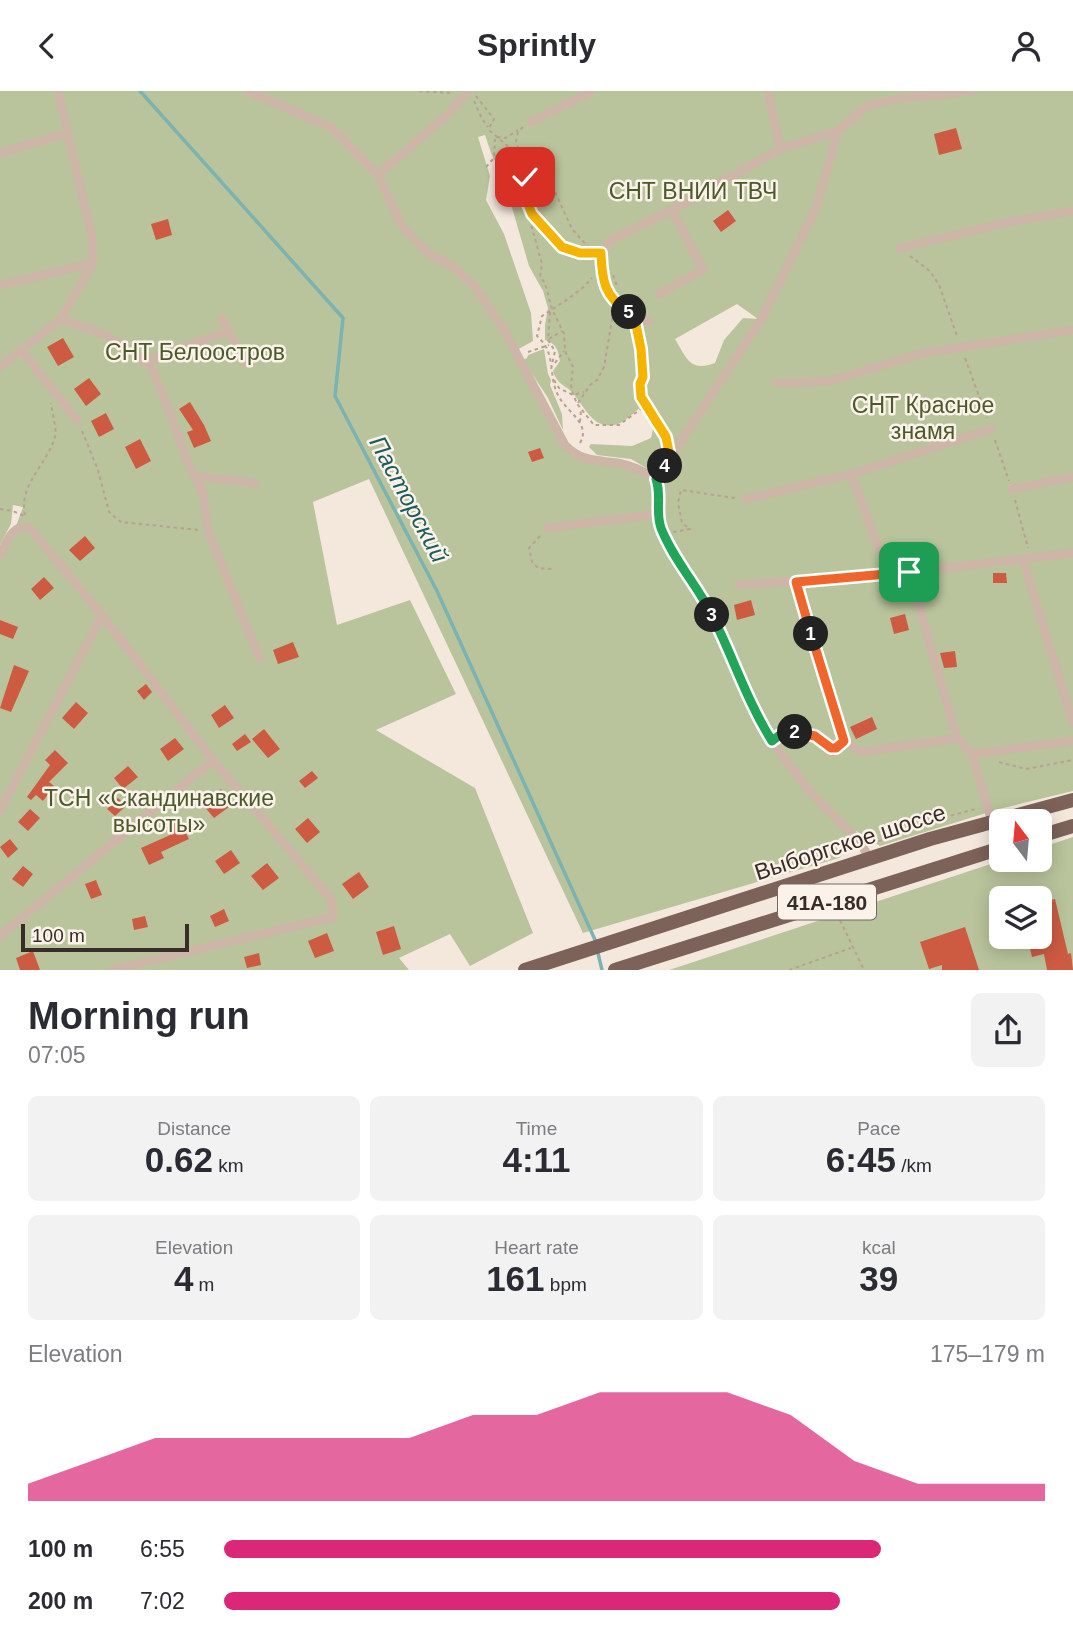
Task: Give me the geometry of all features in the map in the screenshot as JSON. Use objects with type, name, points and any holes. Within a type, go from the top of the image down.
[{"type":"main road","name":"Выборгское шоссе","points":[[1040,809],[1073,800]]},
{"type":"main road","name":"Выборгское шоссе","points":[[525,970],[866,853],[989,823]]},
{"type":"main road","points":[[1052,832],[1073,825]]},
{"type":"main road","name":"41А-180","points":[[615,970],[989,852]]},
{"type":"street","points":[[0,367],[61,319],[93,263],[92,238],[58,91]]},
{"type":"street","points":[[247,91],[331,127],[378,175],[401,225],[421,248],[454,267],[476,288],[504,330],[565,445],[572,452],[584,459],[635,468],[656,479],[660,490],[657,514],[670,548],[708,605],[727,643],[747,697],[772,741],[810,792],[866,853]]},
{"type":"street","points":[[527,125],[592,91]]},
{"type":"street","points":[[768,91],[780,149]]},
{"type":"street","points":[[649,322],[614,302],[605,285],[601,253],[611,240],[672,210],[780,149],[838,131],[867,106],[896,99],[972,91]]},
{"type":"street","points":[[378,175],[469,93]]},
{"type":"street","points":[[656,479],[761,320],[816,208],[838,131]]},
{"type":"street","points":[[0,153],[68,133]]},
{"type":"street","points":[[819,138],[832,148]]},
{"type":"street","points":[[659,294],[703,270],[672,210]]},
{"type":"street","points":[[900,248],[1008,222],[1073,211]]},
{"type":"street","points":[[0,285],[93,263]]},
{"type":"street","points":[[222,318],[244,362]]},
{"type":"street","points":[[61,319],[106,335],[150,365],[188,463],[203,493],[208,531],[260,659]]},
{"type":"street","points":[[777,383],[830,381],[923,353],[1073,330]]},
{"type":"street","points":[[144,362],[228,331]]},
{"type":"street","points":[[21,350],[77,420]]},
{"type":"street","points":[[746,499],[851,474],[991,429]]},
{"type":"street","points":[[851,474],[888,573]]},
{"type":"street","points":[[195,476],[255,483]]},
{"type":"street","points":[[1012,489],[1073,477]]},
{"type":"street","points":[[547,529],[657,514]]},
{"type":"street","points":[[0,555],[15,529],[29,527],[102,615],[213,760],[331,899],[333,916],[112,970]]},
{"type":"street","points":[[739,585],[909,572],[1073,554]]},
{"type":"street","points":[[1027,560],[1073,723]]},
{"type":"street","points":[[909,572],[957,738],[976,753],[989,812]]},
{"type":"street","points":[[796,582],[844,741],[861,752],[957,738]]},
{"type":"street","points":[[0,811],[102,615]]},
{"type":"street","points":[[976,753],[1073,741]]},
{"type":"street","points":[[0,936],[213,760]]},
{"type":"path","points":[[419,91],[469,93],[495,119],[489,128]]},
{"type":"path","points":[[469,93],[495,137],[507,144],[523,161],[551,183],[572,229],[595,253],[580,253],[562,247],[532,213],[522,190],[526,169],[523,161],[516,141],[518,132],[527,125]]},
{"type":"path","points":[[495,137],[506,138],[527,125]]},
{"type":"path","points":[[486,167],[494,158],[495,137]]},
{"type":"path","points":[[529,165],[535,190],[531,224],[542,264],[540,277],[545,282],[551,314],[548,339],[555,351],[554,364]]},
{"type":"path","points":[[900,248],[935,278],[1012,489],[1027,560]]},
{"type":"path","points":[[602,262],[590,281],[565,304],[542,316],[538,331],[537,336],[546,347],[554,379],[559,387],[573,395],[585,391],[597,380],[604,367],[614,302]]},
{"type":"path","points":[[550,310],[562,330],[565,349],[573,367],[573,395],[594,425],[616,426],[645,406]]},
{"type":"path","points":[[634,315],[641,349],[641,397],[666,437],[670,457]]},
{"type":"path","points":[[548,339],[562,330]]},
{"type":"path","points":[[517,356],[550,344]]},
{"type":"path","points":[[551,370],[565,349]]},
{"type":"path","points":[[554,379],[553,387],[584,431],[583,438],[572,452]]},
{"type":"path","points":[[0,509],[25,517],[23,507],[28,488],[56,435],[49,386]]},
{"type":"path","points":[[577,403],[582,400],[585,391]]},
{"type":"path","points":[[580,423],[581,409]]},
{"type":"path","points":[[77,420],[98,470],[109,512],[121,522],[208,531]]},
{"type":"path","points":[[672,532],[690,529],[682,523],[678,503],[681,490],[746,499]]},
{"type":"path","points":[[547,529],[528,548],[532,562],[538,568],[553,569]]},
{"type":"path","points":[[772,741],[788,730],[815,736],[831,748],[836,748],[844,741]]},
{"type":"path","points":[[976,753],[1026,769],[1073,760]]},
{"type":"path","points":[[866,853],[926,822],[987,806]]},
{"type":"path","points":[[834,907],[864,970]]},
{"type":"path","points":[[789,970],[852,948]]},
{"type":"green space","points":[[0,91],[1073,91],[1073,791],[989,809],[989,812],[880,846],[856,831],[848,836],[846,852],[839,858],[583,933],[369,479],[313,502],[337,625],[410,600],[456,694],[376,730],[475,788],[533,933],[470,966],[450,934],[399,958],[409,970],[0,970],[0,555],[15,529],[23,507],[13,505],[11,524],[0,545]],"holes":[[[485,135],[504,180],[529,266],[543,291],[548,308],[545,340],[556,348],[560,361],[553,371],[555,376],[597,422],[603,425],[618,424],[641,407],[653,429],[651,438],[632,446],[591,444],[589,447],[597,455],[631,459],[655,473],[648,474],[569,449],[515,351],[533,341],[531,313],[504,234],[486,200],[490,176],[478,137]],[[737,304],[758,319],[743,318],[724,340],[715,363],[707,365],[700,366],[690,362],[675,339]]]},
{"type":"green space","points":[[544,349],[550,385],[562,414],[563,430],[548,398],[523,360],[528,355]]},
{"type":"green space","points":[[1073,837],[1073,970],[669,970],[989,865],[989,872],[1052,872],[1052,844]]},
{"type":"building","points":[[956,128],[962,149],[939,155],[934,134]]},
{"type":"building","points":[[728,210],[736,221],[721,232],[713,221]]},
{"type":"building","points":[[168,219],[172,235],[156,240],[151,224]]},
{"type":"building","points":[[63,338],[74,357],[58,366],[47,347]]},
{"type":"building","points":[[89,378],[101,394],[86,406],[74,389]]},
{"type":"building","points":[[190,402],[211,441],[194,448],[187,432],[193,430],[179,409]]},
{"type":"building","points":[[106,413],[114,429],[99,437],[91,421]]},
{"type":"building","points":[[140,439],[151,461],[136,469],[125,447]]},
{"type":"building","points":[[540,448],[544,458],[532,462],[528,452]]},
{"type":"building","points":[[85,536],[95,548],[80,561],[69,550]]},
{"type":"building","points":[[993,573],[1006,573],[1007,583],[993,583]]},
{"type":"building","points":[[44,577],[54,588],[40,600],[31,589]]},
{"type":"building","points":[[751,600],[755,615],[737,620],[734,605]]},
{"type":"building","points":[[905,614],[909,630],[894,634],[890,618]]},
{"type":"building","points":[[0,620],[18,627],[13,639],[0,634]]},
{"type":"building","points":[[293,642],[299,657],[278,664],[273,650]]},
{"type":"building","points":[[955,651],[957,667],[944,668],[940,653]]},
{"type":"building","points":[[14,665],[29,671],[11,712],[0,708]]},
{"type":"building","points":[[146,684],[152,692],[144,700],[137,691]]},
{"type":"building","points":[[76,702],[88,713],[74,729],[62,718]]},
{"type":"building","points":[[225,705],[234,718],[219,728],[211,715]]},
{"type":"building","points":[[872,717],[877,729],[856,739],[850,727]]},
{"type":"building","points":[[264,729],[280,749],[268,758],[252,739]]},
{"type":"building","points":[[245,734],[251,742],[237,751],[232,744]]},
{"type":"building","points":[[175,738],[184,749],[168,761],[160,749]]},
{"type":"building","points":[[55,750],[68,763],[49,782],[54,786],[43,801],[36,795],[31,800],[27,797],[50,765],[45,760]]},
{"type":"building","points":[[128,766],[138,777],[123,789],[114,778]]},
{"type":"building","points":[[312,771],[318,778],[305,788],[299,781]]},
{"type":"building","points":[[221,789],[233,804],[214,818],[202,804]]},
{"type":"building","points":[[118,798],[126,806],[115,816],[107,809]]},
{"type":"building","points":[[30,809],[40,818],[28,831],[18,822]]},
{"type":"building","points":[[308,818],[320,832],[307,843],[295,829]]},
{"type":"building","points":[[180,821],[189,839],[161,852],[164,858],[149,865],[141,848],[170,835],[166,827]]},
{"type":"building","points":[[10,839],[18,849],[8,858],[0,847]]},
{"type":"building","points":[[231,850],[240,863],[224,874],[215,861]]},
{"type":"building","points":[[267,863],[279,878],[263,890],[251,876]]},
{"type":"building","points":[[23,866],[33,874],[23,887],[12,879]]},
{"type":"building","points":[[359,872],[369,887],[353,899],[342,884]]},
{"type":"building","points":[[96,880],[102,895],[91,899],[85,884]]},
{"type":"building","points":[[1055,899],[1068,954],[1071,953],[1073,970],[1047,970],[1044,954],[1032,957],[1030,949],[1052,949],[1052,900]]},
{"type":"building","points":[[224,909],[229,921],[215,927],[210,916]]},
{"type":"building","points":[[145,916],[148,927],[134,930],[132,919]]},
{"type":"building","points":[[394,926],[401,949],[383,955],[376,932]]},
{"type":"building","points":[[965,927],[979,970],[942,970],[942,965],[929,969],[920,942]]},
{"type":"building","points":[[327,933],[334,951],[315,958],[308,941]]},
{"type":"building","points":[[33,951],[40,970],[20,970],[16,958]]},
{"type":"building","points":[[259,953],[261,965],[247,968],[244,957]]},
{"type":"waterway","name":"Пасторский","points":[[140,91],[343,318],[335,396],[437,591],[596,942]]},
{"type":"waterway","name":"Пасторский","points":[[597,949],[602,970]]},
{"type":"route","points":[[525,177],[522,190],[532,214],[562,247],[580,253],[601,253],[603,278],[609,294],[613,301],[634,315],[641,349],[641,397],[666,437],[670,457],[656,479],[660,490],[657,514],[660,525],[670,548],[708,605],[727,643],[747,697],[772,741],[788,730],[815,736],[831,748],[836,748],[844,741],[796,582],[909,572]]},
{"type":"park label","name":"СНТ ВНИИ ТВЧ","points":[[693,191]]},
{"type":"park label","name":"СНТ Белоостров","points":[[195,352]]},
{"type":"park label","name":"СНТ Красное знамя","points":[[923,418]]},
{"type":"park label","name":"ТСН «Скандинавские высоты»","points":[[159,811]]}]
